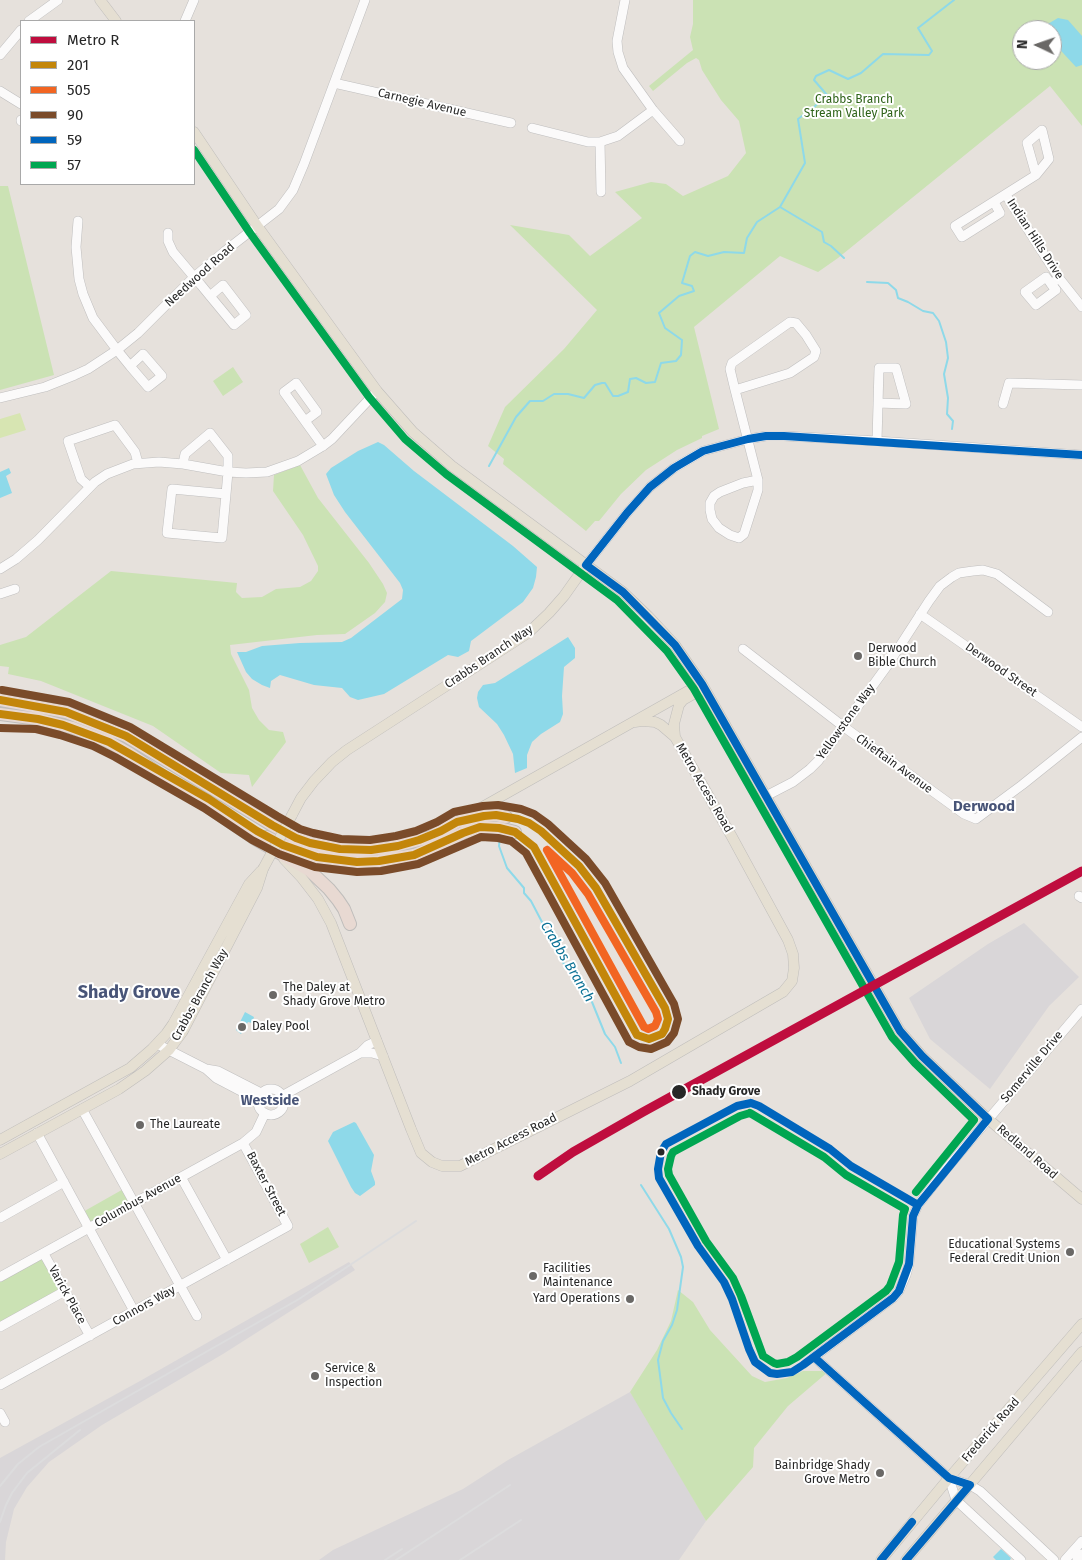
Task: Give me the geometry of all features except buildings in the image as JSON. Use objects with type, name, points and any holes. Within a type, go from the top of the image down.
[{"type":"highway","points":[[0,700],[66,712],[126,736],[272,825],[310,843],[340,849],[388,848],[430,837],[456,822],[484,816],[496,815],[506,817]]},
{"type":"highway","name":"Metro Access Road","points":[[0,714],[63,725],[86,732],[120,748],[278,853]]},
{"type":"highway","points":[[0,718],[26,718]]},
{"type":"highway","points":[[151,767],[209,799],[283,846],[318,856],[357,862],[379,861],[414,855],[463,833],[480,828],[499,828],[515,832]]},
{"type":"highway","points":[[278,853],[309,870],[330,889],[344,909],[350,924]]},
{"type":"main road","points":[[100,0],[115,20]]},
{"type":"main road","name":"Redland Road","points":[[195,133],[258,227],[377,391],[413,432],[452,466],[623,592],[674,645],[703,685],[900,1031],[922,1056],[988,1119],[1082,1199]]},
{"type":"main road","name":"Crabbs Branch Way","points":[[0,1154],[119,1088],[145,1071],[168,1050],[183,1031],[257,888],[263,869],[301,798],[314,781],[332,762],[351,748],[528,633],[564,596],[586,565]]},
{"type":"main road","points":[[456,822],[703,685]]},
{"type":"main road","name":"Metro Access Road","points":[[278,853],[301,877],[331,923],[421,1153],[432,1162],[442,1166],[452,1167],[468,1162],[630,1081],[783,992],[792,980],[794,968],[793,954],[788,940],[675,738],[674,724],[679,705],[703,685]]},
{"type":"main road","points":[[632,723],[642,721],[655,722],[675,738]]},
{"type":"main road","name":"Crabbs Branch Way","points":[[0,1140],[130,1068],[157,1044],[185,1005],[249,884],[263,869]]},
{"type":"main road","name":"Frederick Road","points":[[881,1560],[1082,1324]]},
{"type":"main road","name":"Frederick Road","points":[[906,1560],[1082,1352]]},
{"type":"street","points":[[31,20],[58,0]]},
{"type":"street","points":[[186,20],[194,0]]},
{"type":"street","name":"Needwood Road","points":[[0,398],[45,387],[88,369],[138,333],[194,277],[279,209],[293,190],[365,0]]},
{"type":"street","points":[[625,0],[617,40],[618,52],[623,68],[653,110],[680,141]]},
{"type":"street","points":[[0,55],[20,31]]},
{"type":"street","name":"Carnegie Avenue","points":[[334,83],[510,124]]},
{"type":"street","points":[[0,91],[20,103]]},
{"type":"street","points":[[532,128],[588,142],[600,142],[618,136],[653,110]]},
{"type":"street","points":[[600,142],[602,192]]},
{"type":"street","points":[[994,202],[1000,213],[962,238],[955,226],[1036,174]]},
{"type":"street","name":"Indian Hills Drive","points":[[1006,195],[1059,278],[1082,307]]},
{"type":"street","points":[[78,221],[77,263],[83,294],[93,318],[130,366]]},
{"type":"street","points":[[168,233],[168,241],[173,252],[210,296]]},
{"type":"street","points":[[1050,284],[1059,278]]},
{"type":"street","points":[[734,390],[790,373],[814,357],[816,350],[796,323],[790,322],[732,363],[730,370],[734,390],[758,480],[758,490],[744,534],[739,538],[719,528],[712,519],[710,510],[710,503],[714,496],[743,483],[758,480]]},
{"type":"street","points":[[877,441],[878,403],[879,368],[896,368],[906,404],[878,403]]},
{"type":"street","points":[[1003,404],[1009,383],[1082,385]]},
{"type":"street","points":[[0,569],[16,559],[38,540],[90,487],[107,474],[138,463],[158,462],[183,464],[228,472],[267,472],[298,461],[323,446],[332,439],[377,391]]},
{"type":"street","points":[[305,421],[323,446]]},
{"type":"street","points":[[90,487],[81,479],[68,441],[115,425],[135,452],[138,463]]},
{"type":"street","points":[[183,464],[186,454],[210,433],[228,456],[228,472],[226,494],[222,538],[168,532],[172,488],[226,494]]},
{"type":"street","name":"Crabbs Branch Way","points":[[586,565],[650,487],[674,468],[703,451],[748,439],[784,436],[1082,455]]},
{"type":"street","name":"Yellowstone Way","points":[[766,796],[792,782],[812,767],[844,727],[940,586],[952,577],[966,571],[982,570],[997,574],[1048,612]]},
{"type":"street","points":[[0,594],[15,590]]},
{"type":"street","name":"Derwood Street","points":[[920,614],[1082,727]]},
{"type":"street","name":"Chieftain Avenue","points":[[743,649],[844,727],[964,814],[976,819],[1082,737]]},
{"type":"street","name":"Somerville Drive","points":[[949,1478],[814,1357],[893,1298],[899,1291],[909,1264],[913,1216],[918,1205],[988,1119],[1082,1009]]},
{"type":"street","points":[[282,1096],[360,1052],[377,1040]]},
{"type":"street","points":[[157,1044],[206,1069],[216,1078],[260,1097]]},
{"type":"street","points":[[360,1052],[383,1056]]},
{"type":"street","points":[[267,1090],[274,1090],[282,1096],[283,1103],[278,1112],[272,1114],[265,1113],[260,1108],[260,1097],[267,1090]]},
{"type":"street","points":[[82,1109],[198,1316]]},
{"type":"street","name":"Columbus Avenue","points":[[0,1277],[243,1142],[256,1132],[265,1113]]},
{"type":"street","points":[[37,1134],[134,1311]]},
{"type":"street","name":"Baxter Street","points":[[243,1142],[288,1226]]},
{"type":"street","points":[[181,1177],[226,1260]]},
{"type":"street","points":[[0,1218],[64,1182]]},
{"type":"street","name":"Connors Way","points":[[0,1385],[288,1226]]},
{"type":"street","name":"Varick Place","points":[[44,1254],[90,1336]]},
{"type":"street","points":[[0,1326],[64,1291]]},
{"type":"street","points":[[0,1413],[5,1422]]},
{"type":"street","points":[[949,1478],[970,1484],[980,1491],[1054,1560]]},
{"type":"street","points":[[949,1478],[956,1500],[1021,1560]]},
{"type":"street","points":[[1065,1560],[1082,1541]]},
{"type":"street","points":[[1077,1560],[1082,1554]]},
{"type":"shaded area","points":[[1024,923],[1079,977],[1049,1006],[990,1089],[930,1039],[909,998],[988,944]]},
{"type":"shaded area","points":[[349,1262],[355,1270],[223,1354],[102,1425],[49,1462],[27,1487],[14,1509],[6,1542],[5,1560],[0,1560],[0,1458]]},
{"type":"shaded area","points":[[630,1392],[642,1409],[706,1521],[679,1560],[319,1560],[333,1550],[463,1489],[508,1460]]},
{"type":"green space","name":"Crabbs Branch Stream Valley Park","points":[[693,0],[1082,0],[1082,126],[1050,86],[838,258],[818,272],[780,256],[694,327],[719,429],[677,450],[646,470],[621,494],[599,521],[595,521],[586,531],[503,464],[504,459],[488,446],[505,407],[564,349],[597,310],[510,225],[569,235],[590,256],[642,218],[615,192],[651,182],[666,184],[683,196],[728,176],[746,153],[739,121],[721,100],[702,70],[699,60],[696,58],[687,63],[653,91],[649,86],[693,50],[690,37],[693,24]]},
{"type":"green space","points":[[0,186],[8,186],[54,375],[0,390]]},
{"type":"green space","points":[[233,367],[243,382],[223,396],[213,381]]},
{"type":"green space","points":[[20,413],[26,430],[0,438],[0,419]]},
{"type":"green space","points":[[300,465],[318,498],[369,563],[387,593],[385,602],[375,613],[345,634],[317,635],[230,645],[231,654],[249,690],[252,708],[259,720],[269,730],[283,732],[286,742],[252,787],[249,775],[221,773],[153,726],[41,681],[8,674],[9,667],[0,666],[0,645],[26,637],[111,571],[237,583],[236,592],[242,598],[262,597],[276,589],[300,587],[311,581],[318,571],[318,566],[303,535],[273,491],[274,475]]},
{"type":"green space","points":[[127,1187],[135,1202],[89,1228],[81,1213]]},
{"type":"green space","points":[[328,1227],[339,1247],[309,1263],[300,1244]]},
{"type":"green space","points":[[43,1255],[65,1291],[0,1326],[0,1278]]},
{"type":"green space","points":[[678,1290],[693,1302],[710,1330],[752,1376],[765,1382],[787,1378],[803,1371],[829,1371],[788,1406],[754,1448],[753,1467],[706,1521],[630,1392],[657,1350],[671,1321]]},
{"type":"water","points":[[1058,18],[1068,20],[1082,36],[1082,65],[1076,67],[1062,52],[1062,20],[1055,20]]},
{"type":"water","points":[[378,442],[513,546],[537,567],[533,588],[523,602],[471,641],[469,651],[458,657],[448,655],[384,694],[358,700],[350,697],[342,688],[314,685],[280,675],[271,681],[270,688],[262,685],[252,679],[246,672],[237,652],[246,652],[262,646],[342,642],[351,638],[402,599],[403,590],[400,583],[345,512],[334,495],[326,474],[331,468],[358,451]]},
{"type":"water","points":[[9,468],[11,473],[6,476],[12,493],[0,498],[0,472]]},
{"type":"water","points":[[568,637],[575,648],[575,658],[564,667],[563,714],[560,722],[532,742],[527,755],[527,768],[515,773],[513,754],[497,724],[479,707],[478,692],[483,685],[495,683]]},
{"type":"water","name":"Daley Pool","points":[[245,1012],[254,1017],[252,1023],[248,1022],[241,1034],[236,1030]]},
{"type":"water","points":[[354,1122],[374,1155],[371,1171],[375,1185],[360,1196],[351,1187],[328,1141],[333,1132]]},
{"type":"water","points":[[1001,1549],[1011,1558],[1010,1560],[996,1560],[993,1557]]},
{"type":"waterway","name":"Crabbs Branch","points":[[489,466],[516,417],[530,401],[543,401],[554,394],[568,394],[584,398],[595,385],[602,383],[605,383],[613,396],[618,396],[628,392],[630,379],[636,378],[646,383],[655,382],[661,363],[676,361],[681,355],[682,340],[665,328],[659,313],[679,296],[694,291],[692,286],[682,283],[690,256],[695,252],[708,256],[724,252],[744,253],[747,238],[757,222],[780,207],[805,163],[798,119],[827,95],[814,80],[816,76],[829,70],[848,79],[861,73],[883,54],[929,55],[932,51],[918,28],[954,0]]},
{"type":"waterway","points":[[780,207],[822,232],[824,242],[844,258]]},
{"type":"waterway","points":[[867,282],[888,283],[896,290],[898,298],[923,311],[933,313],[939,321],[946,342],[948,358],[944,374],[948,398],[947,414],[953,421],[952,429]]},
{"type":"waterway","name":"Crabbs Branch","points":[[500,837],[499,846],[507,868],[524,888],[524,893],[531,901],[565,966],[577,978],[592,1002],[605,1034],[615,1047],[621,1063]]},
{"type":"waterway","name":"Crabbs Branch","points":[[641,1185],[669,1229],[681,1257],[683,1267],[677,1310],[672,1325],[663,1341],[658,1360],[663,1398],[682,1429]]},
{"type":"railway","points":[[0,1486],[18,1464],[39,1447],[299,1299],[416,1221]]},
{"type":"railway","points":[[0,1522],[12,1493],[27,1473],[80,1430]]},
{"type":"railway","points":[[396,1560],[510,1485]]},
{"type":"railway","points":[[460,1560],[521,1520]]},
{"type":"railway","points":[[385,1560],[402,1549]]},
{"type":"metro line","name":"R","points":[[538,1176],[573,1152],[643,1112],[1082,871]]},
{"type":"transit line","name":"57","points":[[195,151],[250,233],[369,397],[405,439],[446,474],[617,600],[667,651],[694,689],[892,1037],[915,1063],[974,1120],[916,1192]]},
{"type":"transit line","name":"59","points":[[918,1205],[988,1119],[922,1056],[900,1031],[702,684],[675,645],[623,592],[586,565],[650,487],[674,468],[703,451],[748,439],[784,436],[1082,455]]},
{"type":"transit line","name":"90","points":[[0,728],[36,729],[93,746],[204,808],[252,840],[279,854],[315,867],[357,872],[381,871],[418,864],[481,837],[511,841],[526,853],[629,1042],[639,1047],[651,1049],[667,1042],[674,1033],[678,1019],[674,1004],[605,883],[586,859],[548,824],[534,814],[521,809],[498,805],[483,806],[454,812],[416,831],[396,836],[370,840],[341,839],[313,833],[300,829],[277,816],[130,727],[69,702],[2,690]]},
{"type":"transit line","name":"201","points":[[0,700],[66,712],[126,736],[272,825],[310,843],[340,849],[371,850],[398,846],[419,840],[457,822],[484,816],[496,815],[529,823],[541,831],[579,866],[596,888],[665,1008],[668,1019],[665,1029],[662,1034],[649,1039],[637,1035],[534,847],[515,832],[499,828],[480,827],[414,855],[379,861],[357,862],[317,857],[283,845],[257,831],[209,799],[109,742],[63,725],[38,719],[0,714]]},
{"type":"transit line","name":"505","points":[[547,850],[572,873],[588,894],[656,1012],[658,1019],[655,1026],[648,1029],[644,1027],[547,850]]},
{"type":"transit line","name":"59","points":[[751,1103],[830,1149],[851,1166],[918,1205],[913,1216],[909,1264],[899,1291],[893,1298],[803,1365],[792,1372],[777,1374],[770,1373],[755,1362],[724,1282],[698,1246],[659,1178],[658,1169],[661,1152],[666,1144],[737,1106],[751,1103]]},
{"type":"transit line","name":"57","points":[[750,1113],[824,1157],[846,1175],[905,1209],[899,1262],[890,1286],[886,1291],[797,1357],[788,1362],[777,1364],[763,1356],[733,1278],[706,1241],[669,1175],[668,1169],[673,1152],[740,1116],[750,1113]]},
{"type":"transit line","name":"59","points":[[814,1357],[949,1478],[970,1485],[906,1560]]},
{"type":"transit line","name":"59","points":[[881,1560],[912,1522]]},
{"type":"place","name":"Derwood Bible Church","points":[[858,656]]},
{"type":"place","name":"The Daley at Shady Grove Metro","points":[[273,995]]},
{"type":"place","name":"Daley Pool","points":[[242,1027]]},
{"type":"place","name":"Shady Grove","points":[[679,1092]]},
{"type":"place","name":"The Laureate","points":[[140,1125]]},
{"type":"place","name":"Educational Systems Federal Credit Union","points":[[1070,1252]]},
{"type":"place","name":"Facilities Maintenance","points":[[533,1276]]},
{"type":"place","name":"Yard Operations","points":[[630,1299]]},
{"type":"place","name":"Service & Inspection","points":[[315,1376]]},
{"type":"place","name":"Bainbridge Shady Grove Metro","points":[[880,1473]]},
{"type":"district","name":"Derwood","points":[[984,807]]},
{"type":"district","name":"Shady Grove","points":[[129,993]]},
{"type":"district","name":"Westside","points":[[270,1101]]}]
